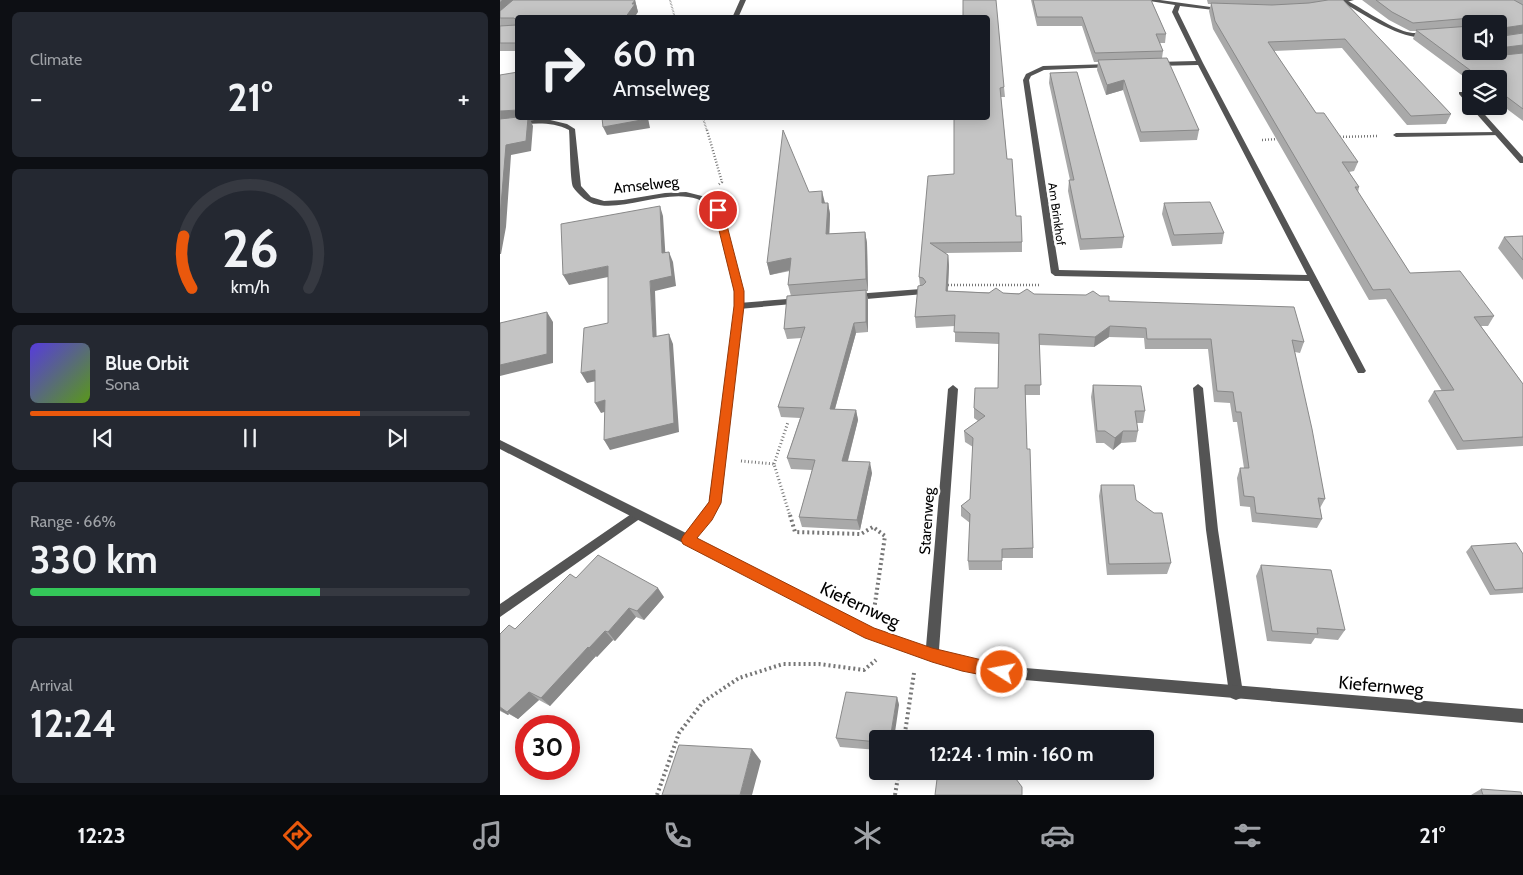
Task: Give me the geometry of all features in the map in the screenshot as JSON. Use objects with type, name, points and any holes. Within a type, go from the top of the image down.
[{"type":"street","points":[[736,15],[743,0]]},
{"type":"street","points":[[1146,0],[1227,10]]},
{"type":"street","points":[[1327,5],[1351,0]]},
{"type":"street","points":[[1344,1],[1403,33],[1416,36],[1433,34]]},
{"type":"street","points":[[1178,4],[1175,12],[1200,63],[1361,371]]},
{"type":"street","points":[[1152,64],[1200,63]]},
{"type":"street","name":"Am Brinkhof","points":[[1054,273],[1026,80],[1028,75],[1043,68],[1122,65]]},
{"type":"street","points":[[1481,115],[1523,161]]},
{"type":"street","name":"Amselweg","points":[[500,124],[543,122],[566,124],[572,129],[577,187],[581,194],[591,200],[615,203],[682,194],[705,198]]},
{"type":"street","points":[[1396,135],[1499,134]]},
{"type":"street","points":[[687,540],[715,503],[739,306],[739,291],[718,210],[713,203],[705,198]]},
{"type":"street","points":[[1054,273],[1312,278]]},
{"type":"street","points":[[844,298],[921,292]]},
{"type":"street","points":[[739,306],[806,301]]},
{"type":"street","points":[[1198,388],[1212,530],[1236,693]]},
{"type":"street","name":"Starenweg","points":[[932,655],[953,389]]},
{"type":"street","name":"Kiefernweg","points":[[500,444],[871,633],[895,643],[962,664],[1002,672],[1523,716]]},
{"type":"street","points":[[500,611],[638,515]]},
{"type":"path","points":[[670,0],[674,15]]},
{"type":"path","points":[[704,120],[722,182],[705,198]]},
{"type":"path","points":[[1328,138],[1396,135]]},
{"type":"path","points":[[1241,140],[1280,139]]},
{"type":"path","points":[[921,292],[948,284],[1040,286],[1054,273]]},
{"type":"path","points":[[788,422],[774,464],[795,532],[861,534],[873,527],[884,536],[871,633]]},
{"type":"path","points":[[720,459],[774,464]]},
{"type":"path","points":[[658,795],[679,733],[703,702],[739,678],[783,664],[819,664],[864,670],[895,643]]},
{"type":"path","points":[[905,730],[917,650]]},
{"type":"path","points":[[895,795],[898,780]]},
{"type":"building","points":[[513,0],[635,0],[632,4],[635,4],[627,15],[515,15],[515,19],[500,18],[500,11]]},
{"type":"building","points":[[963,0],[996,0],[1004,87],[1000,88],[1007,159],[1012,159],[1016,216],[1021,216],[1022,242],[930,243],[948,255],[946,291],[989,293],[996,288],[1003,293],[1019,294],[1027,289],[1034,294],[1086,295],[1093,291],[1100,296],[1109,296],[1109,301],[1294,307],[1304,342],[1292,340],[1325,499],[1318,498],[1322,519],[1256,513],[1254,497],[1244,496],[1240,468],[1249,468],[1241,412],[1236,412],[1233,392],[1217,391],[1211,339],[1147,339],[1146,328],[1110,326],[1095,337],[1039,334],[1041,385],[1025,385],[1027,449],[1030,449],[1033,548],[1002,549],[1002,561],[968,561],[970,514],[961,506],[970,499],[973,438],[964,431],[985,416],[974,408],[975,388],[998,388],[999,333],[954,332],[955,315],[915,317],[918,286],[926,282],[923,278],[919,277],[928,176],[954,174],[954,120],[990,120],[990,15],[963,15]]},
{"type":"building","points":[[1033,0],[1151,0],[1166,34],[1156,34],[1163,51],[1095,53],[1082,17],[1037,17]]},
{"type":"building","points":[[1343,0],[1451,114],[1411,116],[1345,39],[1268,42],[1316,113],[1324,113],[1358,162],[1342,162],[1359,187],[1355,187],[1410,273],[1460,271],[1494,316],[1474,317],[1523,384],[1523,437],[1463,441],[1434,391],[1454,390],[1390,289],[1373,290],[1215,21],[1211,3],[1272,5]]},
{"type":"building","points":[[1376,0],[1514,0],[1523,5],[1523,25],[1507,27],[1507,15],[1462,15],[1462,19],[1413,23],[1392,12]]},
{"type":"building","points":[[515,25],[515,43],[500,43],[500,26]]},
{"type":"building","points":[[1462,27],[1462,60],[1507,60],[1507,55],[1523,53],[1523,109],[1507,97],[1507,70],[1470,70],[1416,30]]},
{"type":"building","points":[[1523,33],[1523,45],[1507,47],[1507,35]]},
{"type":"building","points":[[1167,58],[1199,130],[1141,132],[1124,80],[1107,85],[1098,60]]},
{"type":"building","points":[[515,72],[515,110],[500,111],[500,75]]},
{"type":"building","points":[[1077,72],[1124,237],[1081,239],[1069,180],[1074,180],[1050,73]]},
{"type":"building","points":[[515,117],[515,120],[528,120],[526,141],[506,145],[500,217],[500,119]]},
{"type":"building","points":[[602,120],[642,120],[603,127]]},
{"type":"building","points":[[783,130],[809,192],[822,191],[822,203],[828,203],[826,234],[865,232],[866,279],[788,285],[791,258],[767,263]]},
{"type":"building","points":[[1210,202],[1224,233],[1174,235],[1164,203]]},
{"type":"building","points":[[660,206],[662,253],[669,252],[672,276],[650,281],[653,337],[669,334],[674,423],[604,440],[605,400],[595,403],[595,370],[581,373],[584,328],[608,323],[608,266],[563,275],[561,224]]},
{"type":"building","points":[[1523,236],[1523,260],[1504,237]]},
{"type":"building","points":[[866,290],[866,322],[854,323],[830,409],[856,410],[842,461],[870,462],[857,520],[799,517],[815,460],[787,458],[804,408],[778,407],[805,327],[784,329],[787,296]]},
{"type":"building","points":[[547,312],[547,354],[500,365],[500,323]]},
{"type":"building","points":[[1093,385],[1141,386],[1145,411],[1135,411],[1138,431],[1123,431],[1115,438],[1105,431],[1097,431]]},
{"type":"building","points":[[1101,485],[1134,485],[1136,500],[1154,513],[1162,513],[1171,563],[1109,564]]},
{"type":"building","points":[[1516,543],[1523,554],[1523,588],[1495,590],[1471,546]]},
{"type":"building","points":[[598,555],[658,588],[637,611],[629,608],[608,632],[605,631],[588,647],[541,698],[529,692],[507,712],[500,707],[500,634],[509,625],[515,629],[570,574],[576,578]]},
{"type":"building","points":[[1261,565],[1331,570],[1345,630],[1317,628],[1318,634],[1272,631]]},
{"type":"building","points":[[846,692],[897,697],[892,730],[869,730],[869,741],[836,738]]},
{"type":"building","points":[[679,745],[752,749],[740,795],[662,795]]},
{"type":"building","points":[[937,780],[1017,780],[1022,787],[1022,795],[935,795]]},
{"type":"building","points":[[1481,789],[1521,792],[1522,795],[1483,795]]},
{"type":"route","points":[[718,210],[739,291],[739,306],[715,503],[687,540],[871,633],[895,643],[962,664],[1002,672]]}]
